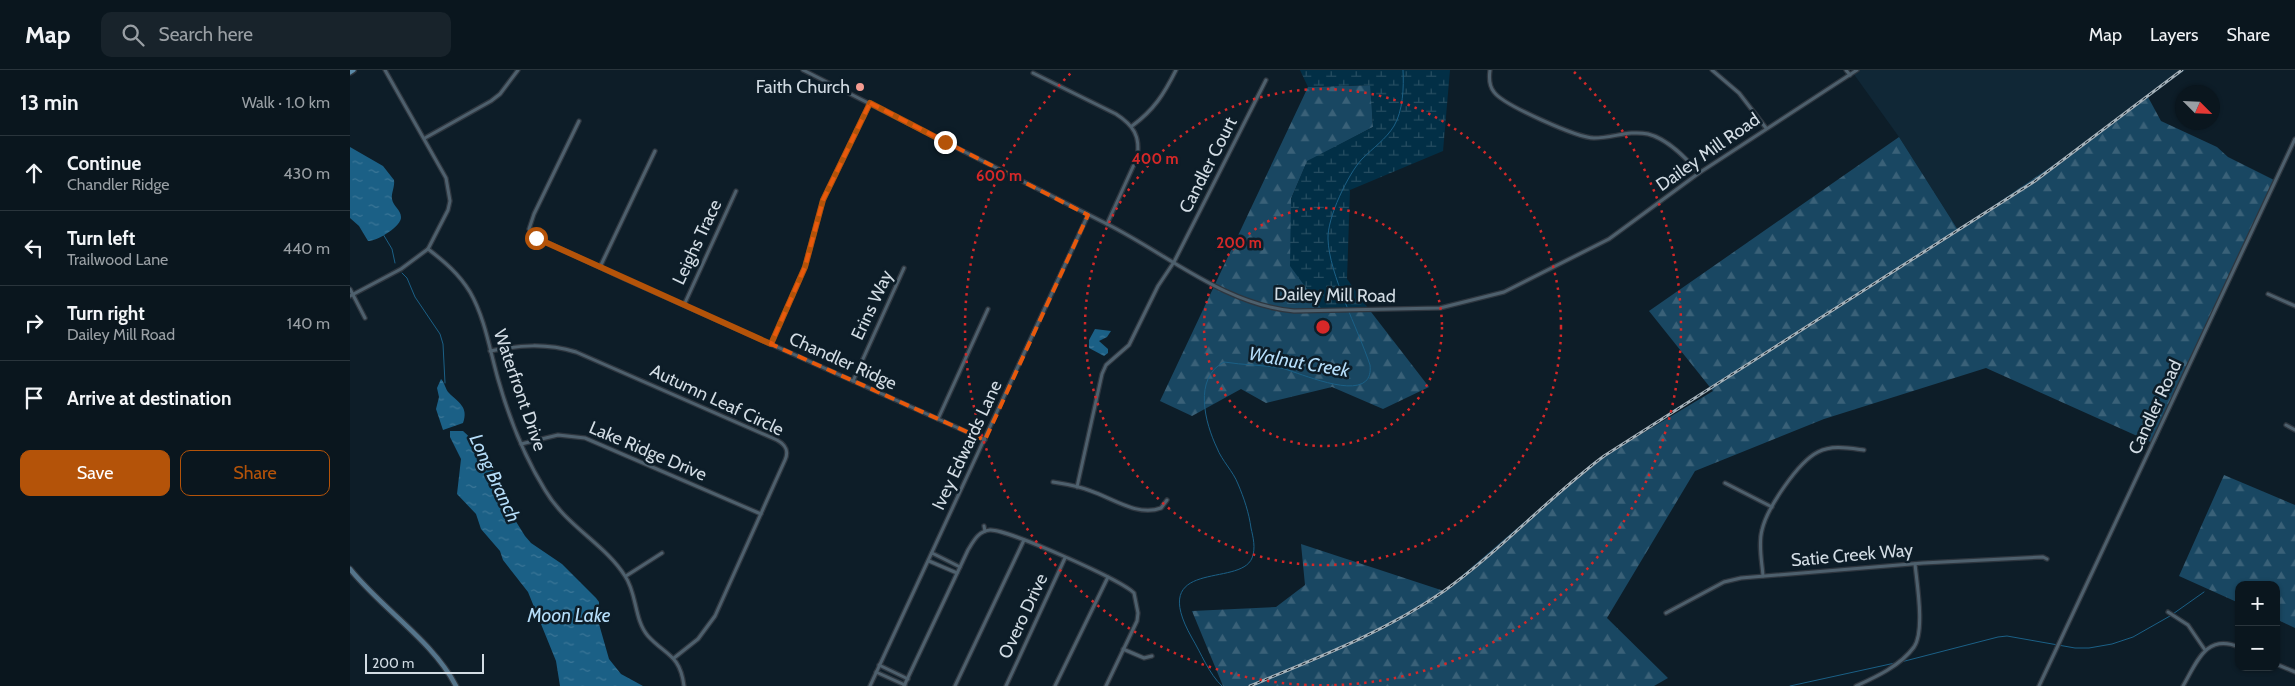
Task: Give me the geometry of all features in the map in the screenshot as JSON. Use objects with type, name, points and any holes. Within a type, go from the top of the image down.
[{"type":"street","points":[[352,295],[401,269],[428,249],[448,210],[450,192],[446,178],[426,138],[385,70]]},
{"type":"street","points":[[426,138],[491,101],[500,94],[518,70]]},
{"type":"street","name":"Dailey Mill Road","points":[[803,70],[1107,224],[1237,296],[1270,309],[1294,311],[1440,308],[1504,292],[1585,252],[1637,220],[1699,173],[1857,70]]},
{"type":"street","points":[[1132,126],[1159,103],[1176,70]]},
{"type":"street","points":[[1490,70],[1489,80],[1493,92],[1509,104],[1580,135],[1594,138],[1624,132],[1649,134],[1676,150],[1699,173]]},
{"type":"street","points":[[1712,70],[1743,97],[1766,128]]},
{"type":"street","points":[[1846,70],[1850,75]]},
{"type":"street","points":[[1033,73],[1116,114],[1132,126],[1139,140],[1137,158],[1107,224]]},
{"type":"street","name":"Candler Court","points":[[1077,486],[1102,374],[1106,365],[1129,345],[1158,286],[1174,262],[1266,80]]},
{"type":"street","points":[[771,344],[805,267],[823,200],[870,103]]},
{"type":"street","name":"Chandler Ridge","points":[[579,121],[534,214],[530,232],[547,244],[985,440]]},
{"type":"street","name":"Candler Road","points":[[2039,686],[2295,140]]},
{"type":"street","points":[[600,267],[655,151]]},
{"type":"street","name":"Leighs Trace","points":[[684,305],[736,191]]},
{"type":"street","name":"Ivey Edwards Lane","points":[[870,686],[1088,216]]},
{"type":"street","name":"Waterfront Drive","points":[[428,249],[451,267],[470,293],[478,308],[505,404],[536,476],[555,505],[626,576],[643,627],[648,635],[674,658],[680,669],[684,686]]},
{"type":"street","name":"Erins Way","points":[[853,380],[904,268]]},
{"type":"street","points":[[350,289],[366,318]]},
{"type":"street","points":[[2268,294],[2295,306]]},
{"type":"street","points":[[938,419],[988,309]]},
{"type":"street","name":"Autumn Leaf Circle","points":[[490,352],[527,345],[555,347],[576,352],[780,441],[785,446],[786,457],[715,616],[698,639],[674,658]]},
{"type":"street","points":[[2286,426],[2295,430]]},
{"type":"street","name":"Lake Ridge Drive","points":[[521,444],[558,435],[585,438],[761,514]]},
{"type":"street","points":[[1764,576],[1761,530],[1772,507],[1808,458],[1818,452],[1842,447],[1864,450]]},
{"type":"street","points":[[1053,482],[1077,486],[1129,507],[1147,510],[1161,508],[1167,500]]},
{"type":"street","points":[[1725,482],[1772,507]]},
{"type":"street","points":[[984,526],[985,531]]},
{"type":"street","points":[[876,672],[904,685],[976,537],[985,531],[1005,532],[1108,577],[1134,593],[1137,604],[1137,621],[1106,686]]},
{"type":"street","points":[[955,686],[1024,540]]},
{"type":"street","points":[[626,576],[662,553]]},
{"type":"street","points":[[932,554],[960,567]]},
{"type":"street","name":"Satie Creek Way","points":[[1666,613],[1724,582],[1764,576],[1915,564],[2042,557],[2047,559]]},
{"type":"street","name":"Overo Drive","points":[[1006,686],[1065,558]]},
{"type":"street","points":[[929,560],[958,574]]},
{"type":"street","points":[[1856,686],[1893,666],[1914,647],[1919,627],[1915,564]]},
{"type":"street","points":[[350,569],[381,604],[437,657],[456,686]]},
{"type":"street","points":[[1055,686],[1108,577]]},
{"type":"street","points":[[2168,612],[2188,625],[2205,650]]},
{"type":"street","points":[[2183,686],[2205,650],[2222,642],[2235,646]]},
{"type":"street","points":[[1123,649],[1144,658],[1152,656]]},
{"type":"street","points":[[880,665],[908,678]]},
{"type":"street","points":[[2280,666],[2295,672]]},
{"type":"highlighted area","points":[[870,103],[1088,215],[985,440],[771,344],[805,267],[823,200]]},
{"type":"shaded area","points":[[1858,70],[2186,70],[2074,151],[1958,230],[1899,137],[1853,73]]},
{"type":"green space","points":[[1300,70],[1450,70],[1443,151],[1350,190],[1347,279],[1368,308],[1323,311],[1290,266],[1291,199],[1307,161],[1373,127],[1370,85],[1308,87]]},
{"type":"green space","points":[[1371,85],[1373,127],[1307,162],[1291,199],[1323,311],[1368,308],[1429,387],[1383,409],[1332,387],[1266,403],[1241,389],[1192,416],[1160,401],[1308,87]]},
{"type":"green space","points":[[2148,97],[2161,121],[2175,128],[2175,130],[2180,130],[2217,147],[2228,157],[2274,180],[2155,444],[1986,368],[1824,419],[1695,471],[1607,618],[1668,678],[1654,686],[1223,686],[1192,611],[1276,607],[1305,585],[1301,544],[1444,591],[1593,463],[1713,391],[1649,311],[1899,137],[1958,230],[2074,151]]},
{"type":"green space","points":[[2224,475],[2295,505],[2295,628],[2280,621],[2280,581],[2235,581],[2235,601],[2179,576]]},
{"type":"water","points":[[350,147],[383,166],[394,180],[392,199],[401,215],[400,221],[388,233],[372,241],[368,241],[359,226],[350,218]]},
{"type":"water","points":[[1095,329],[1111,331],[1107,337],[1099,341],[1108,349],[1108,353],[1104,356],[1089,348],[1089,340]]},
{"type":"water","points":[[441,379],[448,391],[462,405],[465,413],[463,423],[443,430],[436,409],[439,397],[437,388]]},
{"type":"water","name":"Moon Lake","points":[[450,431],[463,431],[478,445],[499,479],[500,496],[531,543],[562,564],[596,598],[599,602],[599,624],[609,659],[621,674],[643,686],[560,686],[556,661],[528,592],[503,560],[500,551],[481,529],[476,514],[457,494],[461,459],[450,437]]},
{"type":"waterway","name":"Walnut Creek","points":[[1222,686],[1209,669],[1192,638],[1181,613],[1180,596],[1188,585],[1200,579],[1244,567],[1252,558],[1254,546],[1249,517],[1242,495],[1236,479],[1219,453],[1209,426],[1204,402],[1208,379],[1214,369],[1224,362],[1281,368],[1318,380],[1349,386],[1361,384],[1368,378],[1370,365],[1333,268],[1328,239],[1329,230],[1339,197],[1356,166],[1387,135],[1397,120],[1402,99],[1403,70]]},
{"type":"waterway","name":"Long Branch","points":[[383,234],[392,249],[395,263]]},
{"type":"waterway","name":"Long Branch","points":[[402,273],[407,278],[415,297],[440,334],[443,344],[445,383]]},
{"type":"waterway","points":[[1901,662],[2007,636],[2075,648],[2089,648],[2112,644],[2133,637],[2170,616],[2204,592]]},
{"type":"waterway","points":[[1790,686],[1895,663]]},
{"type":"railway","points":[[1250,686],[1374,632],[1444,591],[1485,559],[1563,489],[1604,456],[2035,181],[2182,70]]},
{"type":"place","name":"Faith Church","points":[[860,87]]},
{"type":"route","points":[[536,238],[771,344],[805,267],[823,200],[870,103],[945,142]]}]
